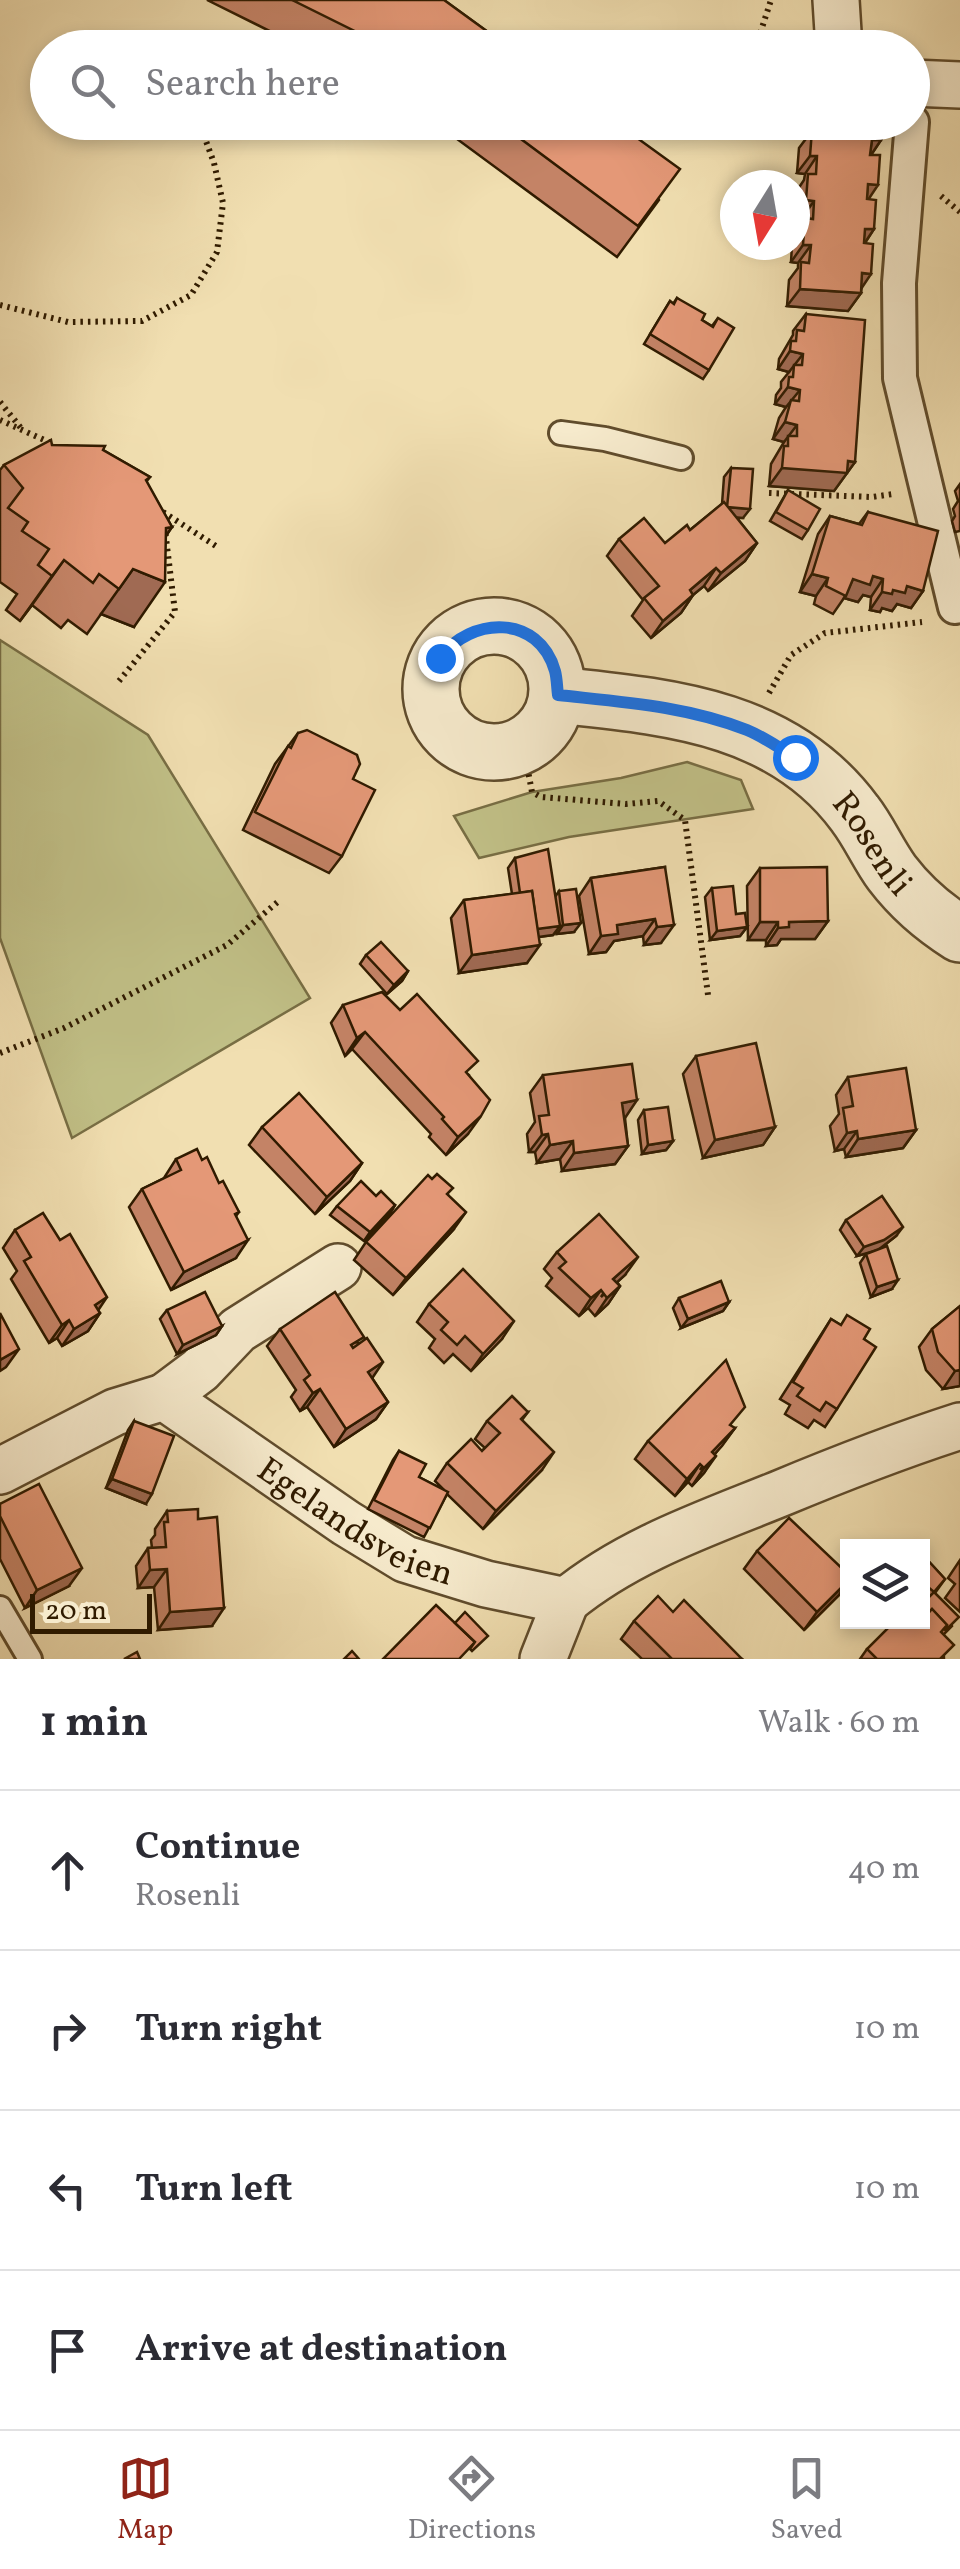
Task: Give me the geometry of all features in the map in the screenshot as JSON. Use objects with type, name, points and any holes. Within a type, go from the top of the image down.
[{"type":"street","points":[[836,0],[838,30]]},
{"type":"street","points":[[930,95],[960,84]]},
{"type":"street","points":[[910,140],[897,328],[900,378],[955,607]]},
{"type":"street","points":[[493,625],[519,630],[541,646],[555,669],[558,695],[552,715],[540,733],[523,745],[498,752],[472,748],[450,734],[435,711],[431,685],[440,658],[451,642],[466,632],[493,625]]},
{"type":"street","name":"Rosenli","points":[[558,695],[670,707],[699,714],[750,731],[795,757],[826,780],[855,814],[891,872],[925,910],[960,934]]},
{"type":"street","points":[[0,1471],[115,1412],[164,1397],[200,1370],[238,1330],[338,1267]]},
{"type":"street","name":"Egelandsveien","points":[[164,1397],[346,1524],[404,1559],[446,1574],[566,1601]]},
{"type":"street","points":[[543,1659],[566,1601],[617,1564],[848,1465],[960,1426]]},
{"type":"lane","points":[[561,433],[606,439],[681,458]]},
{"type":"lane","points":[[0,1608],[30,1659]]},
{"type":"path","points":[[761,30],[770,0]]},
{"type":"path","points":[[0,306],[68,322],[142,321],[191,295],[217,252],[223,203],[205,140]]},
{"type":"path","points":[[0,402],[22,428]]},
{"type":"path","points":[[0,420],[64,450]]},
{"type":"path","points":[[769,493],[872,497],[908,492],[928,496]]},
{"type":"path","points":[[150,502],[219,548]]},
{"type":"path","points":[[118,680],[175,612],[163,512]]},
{"type":"path","points":[[766,700],[791,655],[825,633],[910,626],[937,618],[955,607]]},
{"type":"path","points":[[523,745],[532,792],[541,797],[626,804],[658,801],[686,820],[708,995]]},
{"type":"path","points":[[0,1053],[64,1028],[227,945],[280,900]]},
{"type":"shaded area","points":[[0,640],[148,735],[310,998],[72,1138],[0,938]]},
{"type":"shaded area","points":[[687,762],[741,780],[753,809],[569,837],[479,858],[454,816],[532,792],[621,778]]},
{"type":"building","points":[[292,0],[444,0],[485,30],[353,30]]},
{"type":"building","points":[[522,140],[640,140],[680,169],[638,226]]},
{"type":"building","points":[[811,140],[872,140],[870,155],[880,155],[878,185],[868,184],[867,199],[876,200],[874,229],[865,229],[864,243],[873,244],[871,274],[862,273],[861,293],[800,289],[801,262],[810,260],[814,201],[810,200],[810,174],[816,174],[817,156],[810,156]]},
{"type":"building","points":[[677,298],[705,314],[702,320],[713,327],[718,318],[734,328],[709,370],[650,334],[670,301],[674,304]]},
{"type":"building","points":[[806,314],[865,320],[855,462],[848,461],[847,473],[782,468],[788,436],[797,436],[797,425],[785,422],[791,400],[799,401],[800,390],[788,387],[789,377],[793,377],[794,365],[802,365],[803,354],[790,351],[791,341],[796,341],[797,330],[804,331]]},
{"type":"building","points":[[51,440],[52,445],[105,446],[103,450],[150,477],[146,480],[172,527],[166,528],[165,582],[133,569],[119,589],[99,574],[93,583],[64,560],[52,576],[38,565],[49,549],[22,531],[28,522],[8,508],[23,488],[4,465]]},
{"type":"building","points":[[731,468],[753,469],[750,509],[727,507]]},
{"type":"building","points":[[788,490],[820,509],[808,530],[776,512]]},
{"type":"building","points":[[724,502],[757,543],[721,573],[716,568],[663,621],[644,598],[659,586],[619,539],[644,518],[665,543],[687,525],[690,530]]},
{"type":"building","points":[[868,512],[938,531],[923,591],[907,586],[905,593],[882,592],[883,579],[873,576],[870,585],[853,579],[846,596],[826,586],[828,578],[812,574],[830,516],[862,525]]},
{"type":"building","points":[[307,730],[357,755],[360,764],[353,779],[375,790],[342,856],[255,812],[288,746],[291,748],[298,733]]},
{"type":"building","points":[[548,849],[560,926],[537,929],[532,891],[520,893],[515,858]]},
{"type":"building","points":[[665,867],[674,925],[657,927],[655,919],[617,925],[618,934],[601,936],[591,878]]},
{"type":"building","points":[[827,867],[828,921],[789,922],[789,927],[778,928],[778,922],[760,922],[760,868]]},
{"type":"building","points":[[733,886],[736,914],[745,913],[747,927],[717,931],[712,888]]},
{"type":"building","points":[[576,889],[581,923],[563,925],[559,891]]},
{"type":"building","points":[[532,891],[540,945],[472,955],[464,900]]},
{"type":"building","points":[[381,942],[408,971],[394,985],[366,955]]},
{"type":"building","points":[[382,992],[400,1010],[417,994],[478,1061],[466,1072],[490,1100],[481,1116],[458,1137],[365,1032],[357,1038],[343,1005]]},
{"type":"building","points":[[756,1043],[775,1127],[715,1140],[696,1056]]},
{"type":"building","points":[[632,1064],[637,1100],[622,1103],[628,1146],[574,1153],[573,1141],[550,1145],[548,1134],[542,1135],[539,1116],[549,1115],[543,1075]]},
{"type":"building","points":[[906,1068],[916,1130],[858,1139],[857,1131],[847,1133],[843,1108],[853,1106],[848,1077]]},
{"type":"building","points":[[299,1093],[362,1163],[327,1197],[262,1127]]},
{"type":"building","points":[[668,1107],[673,1141],[648,1145],[644,1110]]},
{"type":"building","points":[[197,1149],[202,1160],[207,1157],[219,1183],[223,1181],[248,1240],[184,1272],[142,1189],[181,1170],[176,1159]]},
{"type":"building","points":[[437,1174],[453,1188],[447,1194],[466,1212],[406,1278],[366,1242],[428,1175],[432,1179]]},
{"type":"building","points":[[361,1181],[376,1196],[381,1191],[395,1205],[370,1232],[337,1206]]},
{"type":"building","points":[[882,1196],[903,1227],[864,1247],[846,1220]]},
{"type":"building","points":[[43,1213],[60,1240],[70,1234],[107,1297],[95,1305],[100,1313],[74,1329],[69,1320],[62,1325],[24,1261],[31,1257],[15,1230]]},
{"type":"building","points":[[599,1214],[638,1257],[613,1279],[620,1286],[607,1298],[601,1290],[591,1298],[559,1268],[566,1262],[557,1252]]},
{"type":"building","points":[[887,1246],[898,1280],[877,1287],[866,1254]]},
{"type":"building","points":[[463,1269],[514,1321],[483,1354],[465,1336],[457,1345],[441,1330],[448,1322],[429,1304]]},
{"type":"building","points":[[721,1281],[729,1302],[688,1319],[679,1298]]},
{"type":"building","points":[[205,1292],[222,1326],[183,1345],[167,1310]]},
{"type":"building","points":[[335,1292],[364,1337],[351,1345],[353,1348],[367,1338],[383,1362],[368,1372],[388,1402],[346,1429],[320,1389],[313,1393],[304,1380],[310,1375],[280,1329]]},
{"type":"building","points":[[960,1306],[960,1370],[955,1371],[938,1352],[932,1329]]},
{"type":"building","points":[[0,1313],[19,1349],[0,1360]]},
{"type":"building","points":[[847,1315],[870,1329],[864,1339],[876,1347],[837,1409],[826,1402],[820,1411],[797,1396],[803,1388],[793,1382],[831,1319],[841,1325]]},
{"type":"building","points":[[726,1360],[745,1407],[730,1425],[735,1428],[712,1452],[716,1456],[704,1468],[700,1464],[687,1479],[648,1441]]},
{"type":"building","points":[[512,1396],[528,1412],[521,1419],[554,1452],[496,1511],[447,1463],[471,1439],[482,1451],[500,1433],[487,1421]]},
{"type":"building","points":[[134,1421],[174,1436],[152,1494],[112,1479]]},
{"type":"building","points":[[399,1451],[426,1464],[419,1477],[448,1492],[430,1528],[374,1500]]},
{"type":"building","points":[[39,1484],[82,1568],[37,1590],[0,1516],[0,1504]]},
{"type":"building","points":[[198,1509],[198,1519],[217,1517],[224,1608],[170,1612],[167,1569],[150,1570],[148,1548],[166,1547],[167,1511]]},
{"type":"building","points":[[789,1518],[840,1566],[840,1589],[817,1612],[757,1551]]},
{"type":"building","points":[[930,1563],[945,1579],[934,1592],[930,1589]]},
{"type":"building","points":[[934,1592],[959,1617],[945,1631],[947,1625],[930,1611],[930,1596]]},
{"type":"building","points":[[658,1596],[673,1612],[684,1600],[742,1659],[672,1659],[634,1621]]},
{"type":"building","points":[[436,1605],[475,1642],[459,1659],[383,1659]]},
{"type":"building","points":[[932,1609],[947,1625],[941,1632],[954,1645],[940,1659],[877,1659],[867,1649],[887,1629],[930,1629]]},
{"type":"building","points":[[465,1612],[488,1636],[472,1651],[475,1642],[455,1623]]},
{"type":"route","points":[[440,658],[451,642],[466,632],[493,625],[519,630],[541,646],[555,669],[558,695],[670,707],[699,714],[750,731],[795,757]]}]
